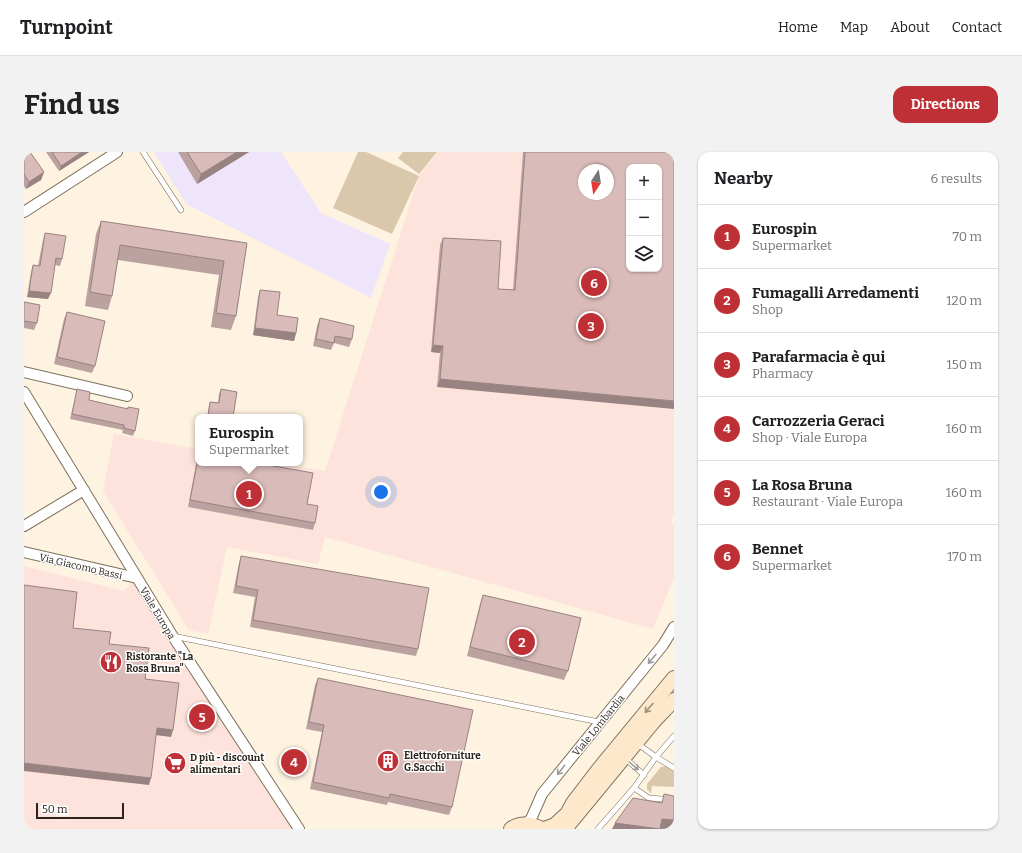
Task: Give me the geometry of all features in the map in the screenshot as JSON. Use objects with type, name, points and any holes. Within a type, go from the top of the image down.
[{"type":"main road","points":[[511,829],[525,824],[543,829],[555,825],[567,814],[573,803],[599,769],[674,678]]},
{"type":"main road","points":[[565,829],[624,757],[674,700]]},
{"type":"street","points":[[24,212],[117,152]]},
{"type":"street","points":[[24,372],[127,396]]},
{"type":"street","name":"Viale Europa","points":[[24,392],[172,635],[299,829]]},
{"type":"street","points":[[24,526],[84,490]]},
{"type":"street","name":"Via Giacomo Bassi","points":[[24,552],[138,578]]},
{"type":"street","name":"Viale Lombardia","points":[[525,824],[531,819],[542,794],[663,645],[674,627]]},
{"type":"lane","points":[[143,152],[181,210]]},
{"type":"lane","points":[[172,635],[599,722]]},
{"type":"lane","points":[[598,829],[634,788],[656,757],[674,736]]},
{"type":"lane","points":[[599,769],[613,762],[623,748],[636,743],[674,768]]},
{"type":"lane","points":[[624,757],[644,775]]},
{"type":"lane","points":[[634,788],[649,798],[674,800]]},
{"type":"shaded area","points":[[154,152],[281,152],[321,213],[390,244],[371,298],[186,204]]},
{"type":"shaded area","points":[[358,152],[366,152],[419,176],[392,234],[333,208]]},
{"type":"shaded area","points":[[403,152],[437,152],[419,174],[398,158]]},
{"type":"shaded area","points":[[438,152],[674,152],[674,512],[671,524],[674,525],[674,574],[673,580],[653,629],[325,537],[318,564],[227,547],[208,634],[189,630],[103,491],[114,434],[195,448],[195,466],[295,466],[325,471],[419,176]]},
{"type":"shaded area","points":[[24,566],[123,591],[136,580],[297,829],[24,829]]},
{"type":"shaded area","points":[[666,766],[674,772],[674,787],[652,786],[651,794],[647,789],[647,784],[661,767]]},
{"type":"building","points":[[24,152],[30,152],[44,172],[29,182],[24,174]]},
{"type":"building","points":[[52,152],[82,152],[61,166]]},
{"type":"building","points":[[187,152],[237,152],[201,174]]},
{"type":"building","points":[[525,152],[674,152],[674,401],[440,379],[443,346],[433,345],[443,238],[501,241],[498,289],[515,290]]},
{"type":"building","points":[[101,221],[247,243],[236,316],[216,313],[224,261],[120,245],[112,296],[90,292]]},
{"type":"building","points":[[45,233],[66,236],[62,259],[56,258],[51,293],[29,291],[33,265],[40,266]]},
{"type":"building","points":[[260,290],[280,292],[277,315],[298,318],[296,333],[255,328]]},
{"type":"building","points":[[24,302],[40,305],[37,323],[24,321]]},
{"type":"building","points":[[67,312],[105,321],[95,366],[57,357]]},
{"type":"building","points":[[320,318],[354,326],[352,339],[335,336],[334,343],[316,339]]},
{"type":"building","points":[[77,389],[90,392],[89,400],[128,409],[128,407],[139,409],[135,431],[124,428],[124,425],[72,414]]},
{"type":"building","points":[[221,389],[237,392],[233,414],[208,414],[210,402],[219,403]]},
{"type":"building","points":[[197,466],[274,466],[313,473],[307,504],[318,506],[315,523],[190,500]]},
{"type":"building","points":[[241,556],[429,588],[418,649],[253,620],[258,590],[236,586]]},
{"type":"building","points":[[24,585],[77,592],[73,628],[111,632],[109,644],[149,648],[145,679],[179,683],[173,730],[157,728],[151,778],[24,763]]},
{"type":"building","points":[[483,595],[581,618],[568,671],[470,647]]},
{"type":"building","name":"Elettroforniture G.Sacchi","points":[[318,678],[473,710],[452,807],[390,794],[389,798],[313,782],[324,725],[309,722]]},
{"type":"building","points":[[664,794],[674,796],[674,820],[662,819],[660,829],[615,823],[633,798],[662,803]]},
{"type":"place","name":"Bennet","points":[[594,283]]},
{"type":"place","name":"Parafarmacia è qui","points":[[591,326]]},
{"type":"place","name":"Eurospin","points":[[249,494]]},
{"type":"place","name":"Fumagalli Arredamenti","points":[[522,642]]},
{"type":"place","name":"Ristorante \"La Rosa Bruna\"","points":[[111,662]]},
{"type":"place","name":"La Rosa Bruna","points":[[202,717]]},
{"type":"place","name":"Elettroforniture G.Sacchi","points":[[388,761]]},
{"type":"place","name":"Carrozzeria Geraci","points":[[294,762]]},
{"type":"place","name":"D più - discount alimentari","points":[[175,763]]}]
